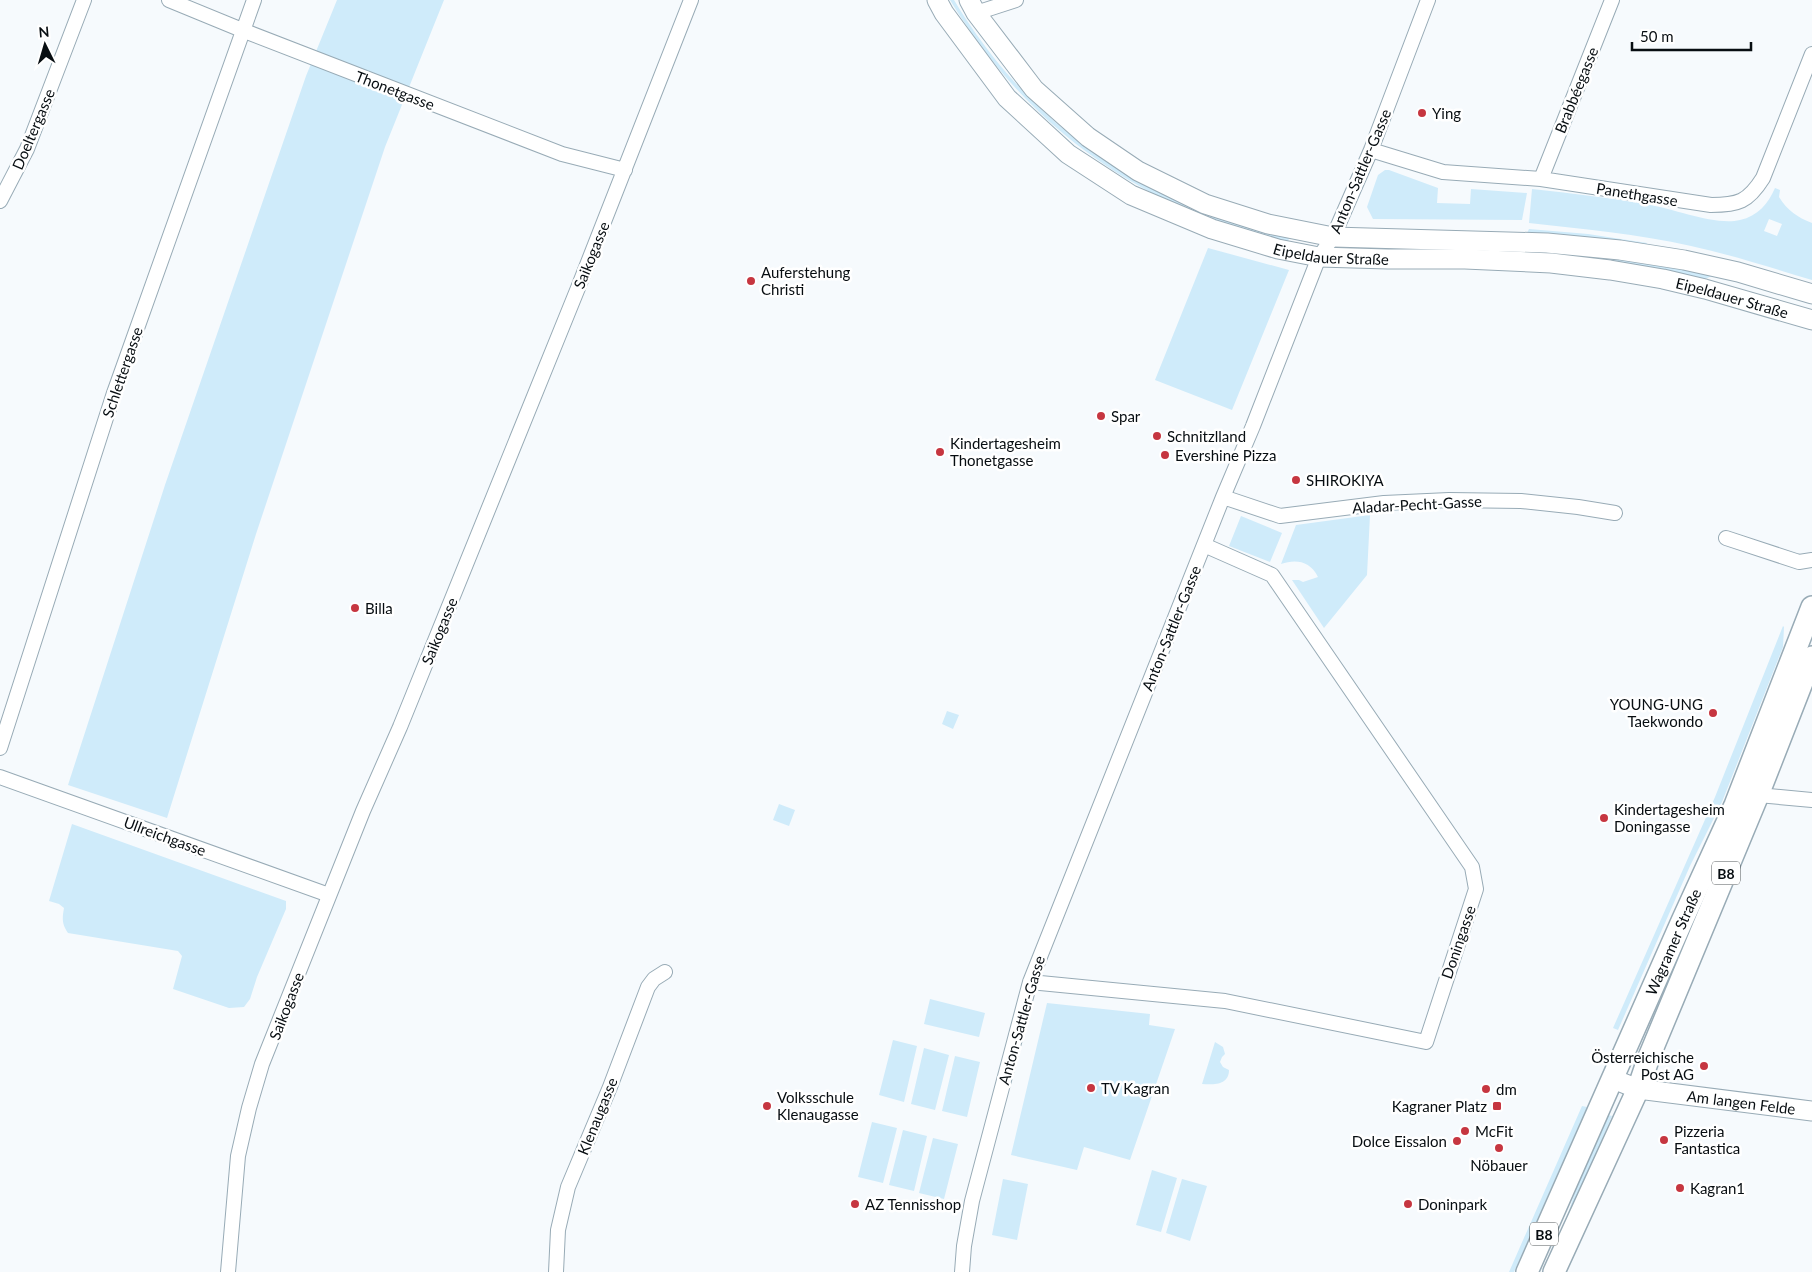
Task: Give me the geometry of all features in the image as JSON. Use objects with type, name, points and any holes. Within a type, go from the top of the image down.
[{"type":"main road","name":"Eipeldauer Straße","points":[[937,0],[944,13],[1007,98],[1068,154],[1131,195],[1207,227],[1278,249],[1319,257],[1465,259],[1551,264],[1610,270],[1663,279],[1705,289],[1812,320]]},
{"type":"main road","name":"Eipeldauer Straße","points":[[973,6],[1034,89],[1088,137],[1138,172],[1205,204],[1268,224],[1333,237],[1538,243],[1620,250],[1720,268],[1812,294]]},
{"type":"main road","name":"Wagramer Straße","points":[[1527,1272],[1735,804],[1812,607]]},
{"type":"main road","name":"Wagramer Straße","points":[[1554,1272],[1638,1089],[1649,1056],[1758,795],[1812,657]]},
{"type":"main road","name":"Am langen Felde","points":[[1613,1079],[1638,1089],[1812,1111]]},
{"type":"street","name":"Doeltergasse","points":[[0,201],[27,149],[84,0]]},
{"type":"street","name":"Thonetgasse","points":[[169,0],[562,154],[625,170]]},
{"type":"street","name":"Schlettergasse","points":[[0,748],[114,393],[254,0]]},
{"type":"street","name":"Saikogasse","points":[[228,1272],[238,1156],[262,1064],[363,810],[420,678],[625,170],[691,0]]},
{"type":"street","points":[[973,6],[1016,0]]},
{"type":"street","name":"Anton-Sattler-Gasse","points":[[962,1272],[964,1246],[972,1202],[1030,982],[1319,257],[1333,237],[1371,150],[1428,0]]},
{"type":"street","name":"Brabbéegasse","points":[[1540,179],[1612,0]]},
{"type":"street","name":"Panethgasse","points":[[1371,150],[1443,172],[1540,179],[1711,205],[1738,203],[1755,191],[1763,178],[1812,54]]},
{"type":"street","name":"Aladar-Pecht-Gasse","points":[[1223,497],[1280,516],[1384,503],[1449,500],[1521,501],[1615,512]]},
{"type":"street","points":[[1726,538],[1800,562],[1812,560]]},
{"type":"street","name":"Doningasse","points":[[1030,982],[1225,1002],[1426,1042],[1476,889],[1472,867],[1272,576],[1204,545]]},
{"type":"street","name":"Ullreichgasse","points":[[0,777],[329,895]]},
{"type":"street","points":[[1758,795],[1812,800]]},
{"type":"street","name":"Klenaugasse","points":[[556,1272],[558,1230],[568,1187],[610,1087],[648,987],[654,979],[666,972]]},
{"type":"shaded area","points":[[337,0],[444,0],[385,147],[256,534],[167,818],[68,785],[165,485],[306,76]]},
{"type":"shaded area","points":[[950,0],[954,0],[984,45],[1018,86],[1056,123],[1097,155],[1141,182],[1187,205],[1237,224],[1289,238],[1288,242],[1233,228],[1188,210],[1146,190],[1107,166],[1071,140],[1037,110],[1006,77],[977,40]]},
{"type":"shaded area","points":[[1385,170],[1438,188],[1437,203],[1470,204],[1471,189],[1527,193],[1522,220],[1373,219],[1367,207],[1378,175]]},
{"type":"shaded area","points":[[1775,188],[1780,190],[1779,197],[1789,210],[1812,223],[1812,280],[1722,253],[1691,246],[1610,232],[1529,223],[1532,189],[1635,202],[1719,221],[1740,220],[1752,216],[1766,204]],"holes":[[[1769,219],[1782,224],[1777,236],[1764,231]]]},
{"type":"shaded area","points":[[1529,229],[1588,234],[1647,243],[1646,245],[1527,233]]},
{"type":"shaded area","points":[[1359,247],[1467,247],[1611,257],[1712,274],[1712,276],[1705,279],[1619,262],[1565,256],[1358,251]]},
{"type":"shaded area","points":[[1208,248],[1289,270],[1232,410],[1155,380]]},
{"type":"shaded area","points":[[1370,515],[1367,575],[1324,628],[1292,580],[1303,582],[1318,577],[1315,572],[1302,563],[1281,564],[1296,525]]},
{"type":"shaded area","points":[[1241,516],[1282,533],[1270,562],[1229,546]]},
{"type":"shaded area","points":[[1783,626],[1783,647],[1722,802],[1690,866],[1618,1030],[1613,1028],[1715,797]]},
{"type":"shaded area","points":[[947,711],[959,715],[953,729],[942,724]]},
{"type":"shaded area","points":[[779,804],[795,810],[789,826],[773,820]]},
{"type":"shaded area","points":[[72,824],[286,901],[286,909],[257,977],[250,999],[244,1007],[229,1008],[173,989],[182,956],[178,951],[68,933],[63,921],[64,908],[59,904],[49,901]]},
{"type":"shaded area","points":[[930,999],[985,1013],[979,1037],[924,1024]]},
{"type":"shaded area","name":"TV Kagran","points":[[1047,1003],[1150,1014],[1149,1025],[1175,1029],[1130,1160],[1084,1147],[1077,1170],[1011,1155]]},
{"type":"shaded area","points":[[893,1040],[917,1046],[904,1102],[879,1095]]},
{"type":"shaded area","points":[[1215,1042],[1223,1047],[1225,1054],[1220,1062],[1223,1067],[1229,1070],[1228,1075],[1220,1083],[1202,1084]]},
{"type":"shaded area","points":[[924,1048],[949,1055],[935,1110],[911,1104]]},
{"type":"shaded area","points":[[955,1056],[980,1062],[967,1117],[942,1111]]},
{"type":"shaded area","points":[[1582,1106],[1587,1107],[1514,1272],[1509,1272]]},
{"type":"shaded area","points":[[1608,1115],[1612,1116],[1562,1233],[1579,1179]]},
{"type":"shaded area","points":[[872,1122],[897,1128],[883,1183],[858,1177]]},
{"type":"shaded area","points":[[903,1130],[927,1136],[914,1191],[889,1185]]},
{"type":"shaded area","points":[[933,1138],[958,1144],[944,1199],[919,1193]]},
{"type":"shaded area","points":[[1152,1170],[1177,1178],[1161,1232],[1136,1225]]},
{"type":"shaded area","points":[[1003,1179],[1028,1184],[1017,1240],[992,1235]]},
{"type":"shaded area","points":[[1182,1179],[1207,1186],[1190,1241],[1166,1233]]},
{"type":"place","name":"Ying","points":[[1422,113]]},
{"type":"place","name":"Auferstehung Christi","points":[[751,281]]},
{"type":"place","name":"Spar","points":[[1101,416]]},
{"type":"place","name":"Schnitzlland","points":[[1157,436]]},
{"type":"place","name":"Kindertagesheim Thonetgasse","points":[[940,452]]},
{"type":"place","name":"Evershine Pizza","points":[[1165,455]]},
{"type":"place","name":"SHIROKIYA","points":[[1296,480]]},
{"type":"place","name":"Billa","points":[[355,608]]},
{"type":"place","name":"YOUNG-UNG Taekwondo","points":[[1713,713]]},
{"type":"place","name":"Kindertagesheim Doningasse","points":[[1604,818]]},
{"type":"place","name":"Österreichische Post AG","points":[[1704,1066]]},
{"type":"place","name":"TV Kagran","points":[[1091,1088]]},
{"type":"place","name":"dm","points":[[1486,1089]]},
{"type":"place","name":"Volksschule Klenaugasse","points":[[767,1106]]},
{"type":"place","name":"Kagraner Platz","points":[[1497,1106]]},
{"type":"place","name":"McFit","points":[[1465,1131]]},
{"type":"place","name":"Pizzeria Fantastica","points":[[1664,1140]]},
{"type":"place","name":"Dolce Eissalon","points":[[1457,1141]]},
{"type":"place","name":"Nöbauer","points":[[1499,1148]]},
{"type":"place","name":"Kagran1","points":[[1680,1188]]},
{"type":"place","name":"AZ Tennisshop","points":[[855,1204]]},
{"type":"place","name":"Doninpark","points":[[1408,1204]]}]
